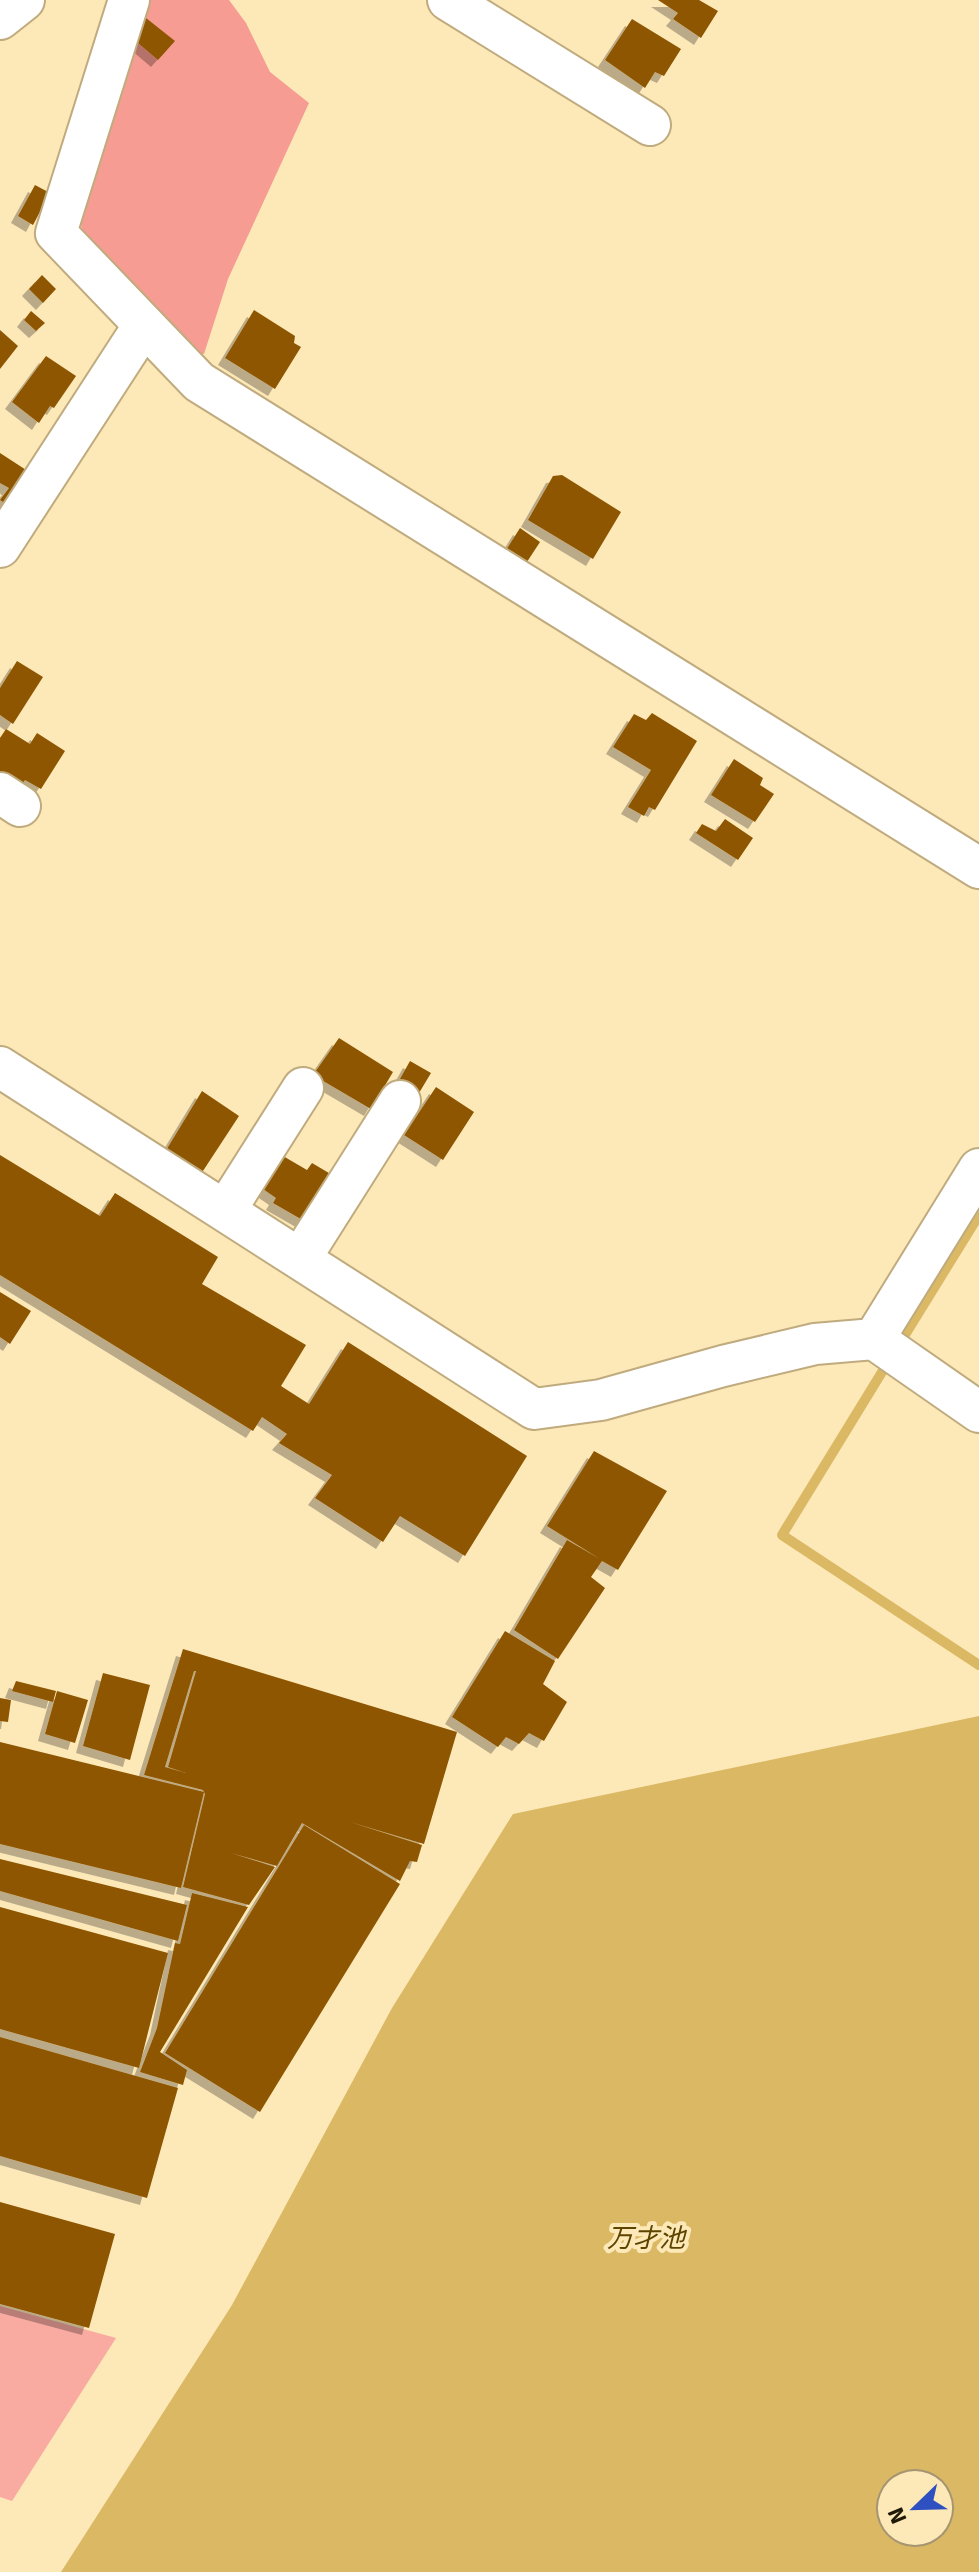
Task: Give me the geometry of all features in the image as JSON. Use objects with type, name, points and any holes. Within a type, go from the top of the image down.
[{"type":"street","points":[[0,19],[24,0]]},
{"type":"street","points":[[129,0],[56,233],[199,382],[979,868]]},
{"type":"street","points":[[448,0],[650,125]]},
{"type":"street","points":[[3,536],[144,325]]},
{"type":"street","points":[[0,1067],[534,1409],[601,1400],[815,1344],[874,1339],[979,1412]]},
{"type":"street","points":[[225,1211],[303,1088]]},
{"type":"street","points":[[300,1259],[400,1101]]},
{"type":"street","points":[[874,1339],[979,1169]]},
{"type":"shaded area","points":[[143,0],[229,0],[246,23],[270,72],[309,103],[228,279],[204,354],[182,354],[84,244],[77,199]]},
{"type":"shaded area","points":[[0,2306],[116,2338],[12,2501],[0,2497]]},
{"type":"water","name":"万才池","points":[[979,1716],[979,2572],[61,2572],[232,2305],[392,2008],[513,1814]]},
{"type":"building","points":[[658,0],[699,0],[718,11],[701,38],[673,19],[678,13]]},
{"type":"building","points":[[146,18],[175,41],[158,60],[131,37]]},
{"type":"building","points":[[632,19],[681,49],[664,76],[655,72],[645,88],[605,60]]},
{"type":"building","points":[[35,185],[50,193],[33,225],[18,216]]},
{"type":"building","points":[[42,275],[56,289],[43,303],[29,289]]},
{"type":"building","points":[[254,310],[295,336],[294,343],[301,347],[275,389],[225,358]]},
{"type":"building","points":[[31,311],[45,323],[36,331],[24,320]]},
{"type":"building","points":[[0,330],[18,346],[0,369]]},
{"type":"building","points":[[46,356],[76,376],[54,408],[50,406],[39,423],[12,402]]},
{"type":"building","points":[[0,453],[40,479],[18,512],[0,500],[9,488],[0,483]]},
{"type":"building","points":[[562,475],[621,512],[593,559],[528,520],[553,476]]},
{"type":"building","points":[[520,528],[540,542],[523,568],[503,555]]},
{"type":"building","points":[[17,661],[43,677],[13,724],[0,715],[0,688]]},
{"type":"building","points":[[652,713],[697,741],[655,810],[649,807],[644,816],[628,807],[651,770],[613,747],[634,714],[646,720]]},
{"type":"building","points":[[6,729],[30,744],[37,733],[65,751],[41,789],[25,780],[20,787],[0,782],[0,738]]},
{"type":"building","points":[[734,759],[763,778],[760,785],[774,794],[755,822],[711,795]]},
{"type":"building","points":[[725,819],[753,838],[738,860],[696,833],[702,824],[716,831]]},
{"type":"building","points":[[339,1038],[393,1072],[371,1109],[313,1075]]},
{"type":"building","points":[[410,1061],[431,1073],[416,1098],[396,1086]]},
{"type":"building","points":[[436,1087],[474,1112],[443,1160],[404,1135]]},
{"type":"building","points":[[202,1091],[239,1116],[201,1174],[165,1152]]},
{"type":"building","points":[[0,1155],[100,1216],[115,1193],[218,1257],[202,1284],[306,1345],[281,1386],[309,1404],[348,1342],[527,1456],[465,1556],[400,1516],[383,1542],[315,1498],[332,1475],[279,1443],[287,1434],[262,1417],[253,1431],[0,1275]]},
{"type":"building","points":[[283,1156],[307,1170],[312,1163],[334,1176],[306,1222],[273,1203],[276,1198],[263,1189]]},
{"type":"building","points":[[0,1292],[31,1311],[10,1344],[0,1337]]},
{"type":"building","points":[[594,1451],[667,1491],[618,1570],[602,1561],[591,1577],[605,1588],[558,1659],[514,1630],[567,1540],[600,1559],[547,1526]]},
{"type":"building","points":[[505,1631],[555,1661],[543,1684],[567,1702],[544,1741],[529,1733],[519,1744],[506,1737],[498,1747],[452,1717]]},
{"type":"building","points":[[183,1649],[457,1732],[424,1844],[350,1822],[422,1845],[417,1862],[410,1861],[400,1881],[302,1823],[277,1866],[231,1853],[275,1867],[249,1905],[183,1887],[205,1794],[203,1790],[144,1775]],"holes":[[[196,1671],[168,1767],[186,1773],[165,1767]]]},
{"type":"building","points":[[103,1673],[150,1685],[130,1760],[83,1746]]},
{"type":"building","points":[[16,1681],[56,1691],[53,1702],[12,1691]]},
{"type":"building","points":[[57,1691],[88,1700],[75,1743],[45,1734]]},
{"type":"building","points":[[0,1698],[11,1700],[8,1722],[0,1721]]},
{"type":"building","points":[[0,1742],[204,1792],[181,1888],[0,1844]]},
{"type":"building","points":[[304,1825],[400,1884],[260,2112],[165,2053]]},
{"type":"building","points":[[0,1859],[187,1905],[178,1941],[0,1891]]},
{"type":"building","points":[[192,1893],[248,1907],[160,2052],[187,2070],[183,2085],[140,2072],[157,2028],[175,1943],[180,1944]]},
{"type":"building","points":[[0,1907],[168,1953],[139,2068],[0,2029]]},
{"type":"building","points":[[0,2037],[178,2088],[147,2198],[0,2156]]},
{"type":"building","points":[[0,2202],[115,2234],[89,2328],[0,2304]]},
{"type":"waterway","points":[[898,1346],[979,1215]]},
{"type":"waterway","points":[[890,1359],[782,1535],[979,1665]]}]
